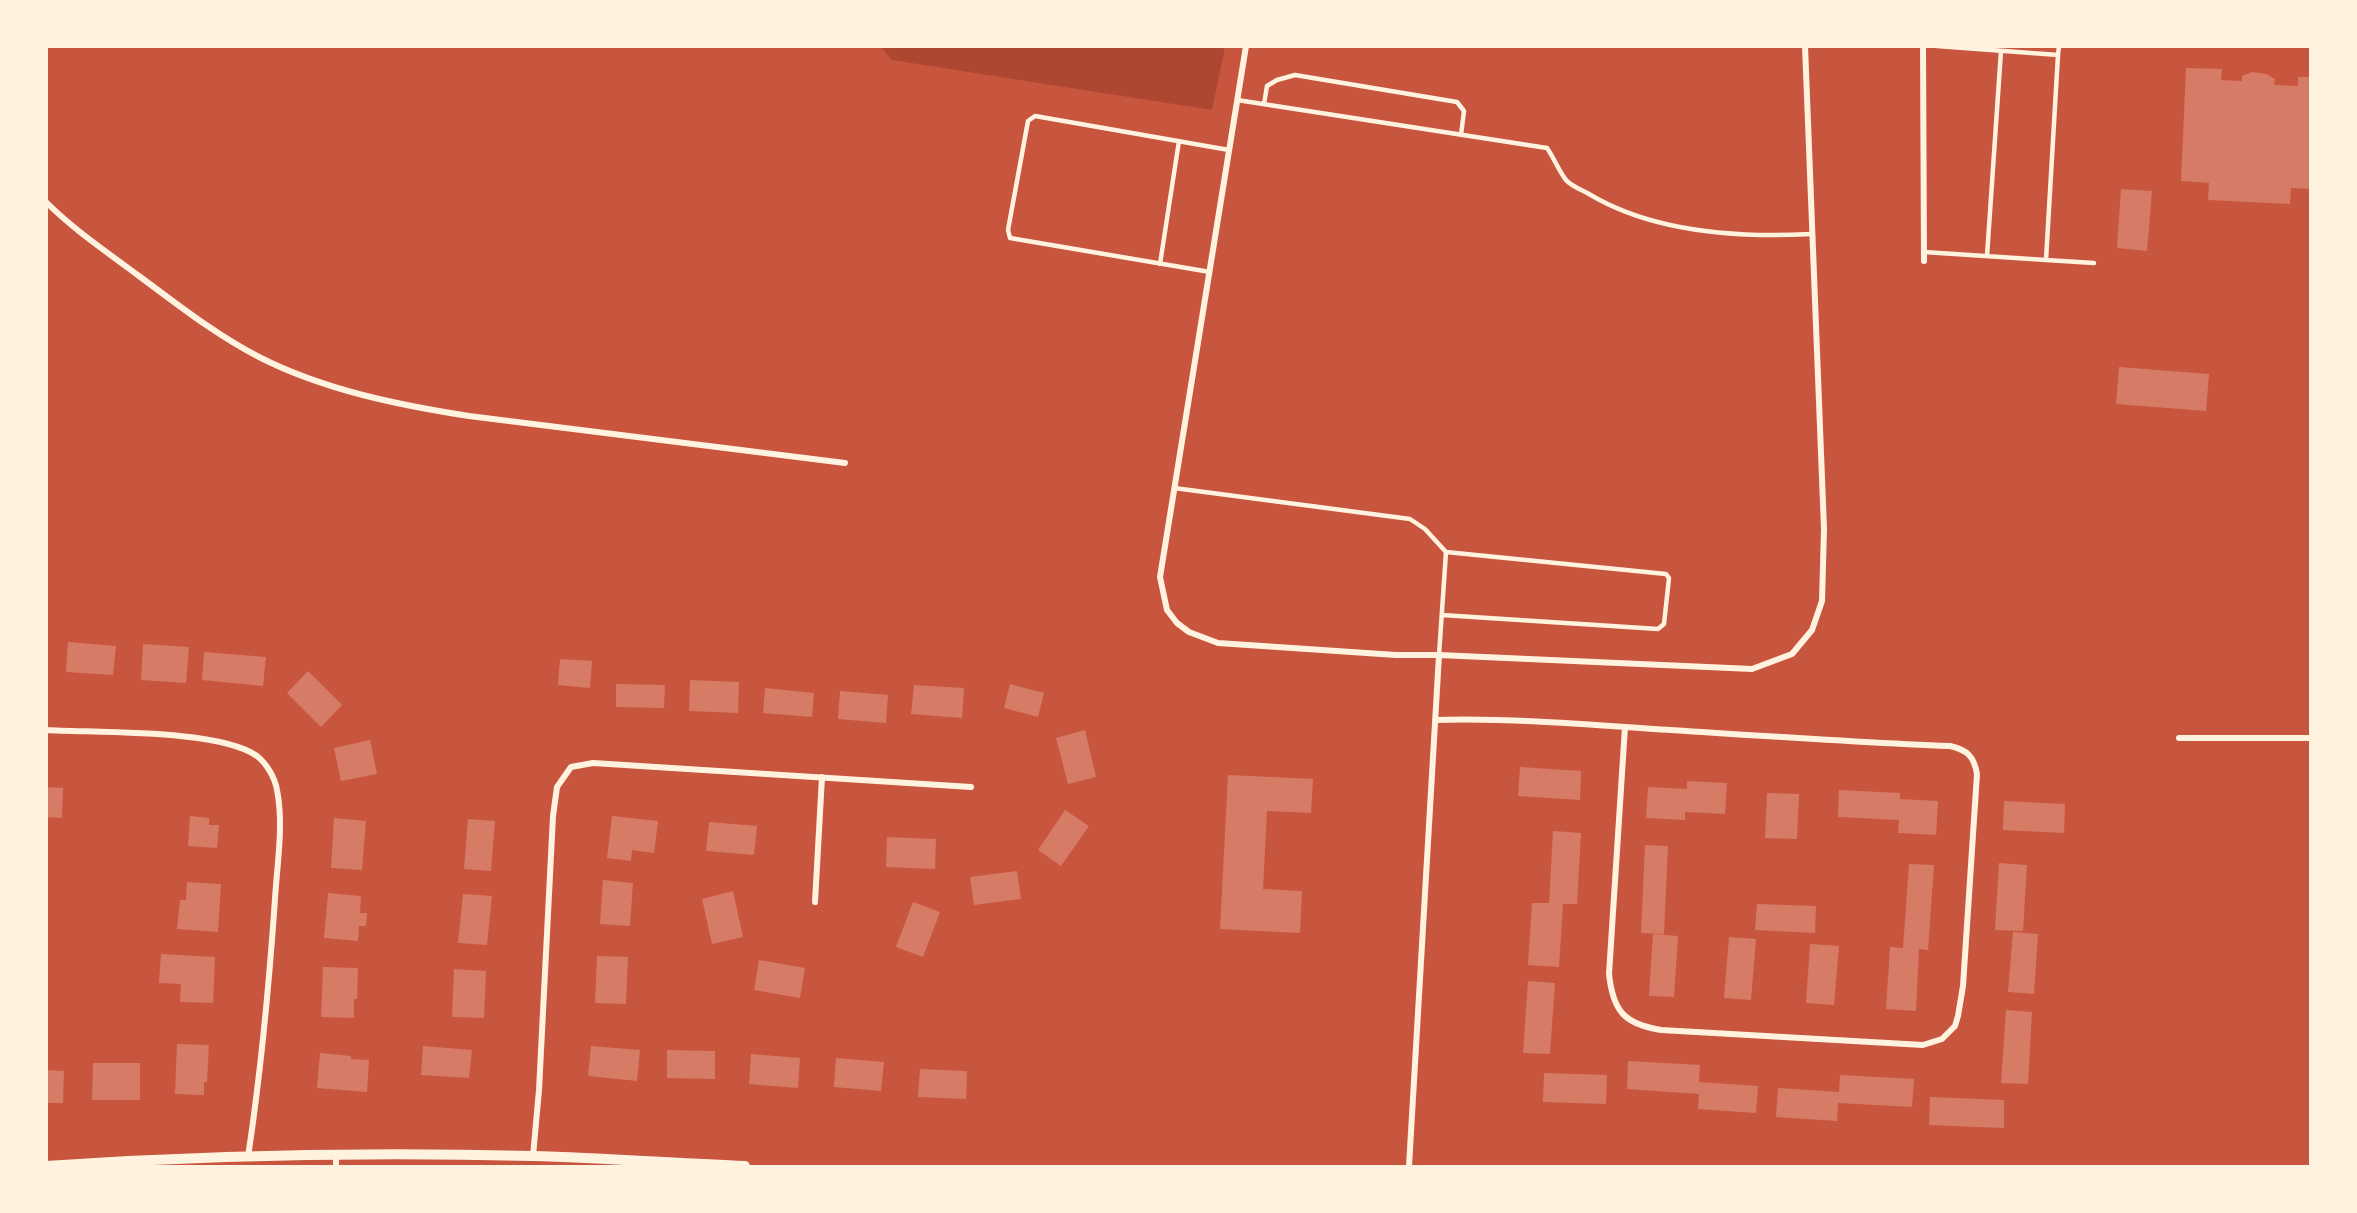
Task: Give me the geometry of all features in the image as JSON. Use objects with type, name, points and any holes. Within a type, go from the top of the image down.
[{"type":"street","points":[[1246,46],[1160,577],[1167,610],[1177,623],[1189,633],[1218,643],[1396,655],[1752,669],[1792,654],[1812,630],[1822,602],[1824,529],[1804,46]]},
{"type":"street","points":[[1923,46],[1924,261]]},
{"type":"street","points":[[46,202],[74,227],[211,328],[259,357],[308,377],[360,394],[414,407],[468,416],[845,463]]},
{"type":"street","points":[[1408,1167],[1439,655]]},
{"type":"street","points":[[1435,720],[1625,727],[1950,746],[1970,754],[1977,774],[1963,986],[1955,1026],[1942,1039],[1923,1045],[1661,1030],[1639,1025],[1622,1014],[1614,1003],[1609,974],[1625,727]]},
{"type":"street","points":[[46,730],[222,741],[238,746],[258,757],[270,771],[277,789],[280,827],[268,990],[248,1157]]},
{"type":"street","points":[[2179,738],[2310,738]]},
{"type":"street","points":[[533,1156],[539,1090],[554,816],[557,787],[571,767],[593,763],[971,787]]},
{"type":"street","points":[[815,902],[822,777]]},
{"type":"street","points":[[46,1167],[248,1157],[336,1161],[533,1156],[745,1167]]},
{"type":"lane","points":[[1937,46],[2058,55]]},
{"type":"lane","points":[[2046,260],[2059,46]]},
{"type":"lane","points":[[1987,256],[2001,51]]},
{"type":"lane","points":[[1264,104],[1267,86],[1277,80],[1295,75],[1457,102],[1464,111],[1461,135]]},
{"type":"lane","points":[[1237,99],[1548,148],[1566,180],[1605,204],[1643,220],[1673,227],[1783,236],[1812,234]]},
{"type":"lane","points":[[1210,272],[1010,238],[1008,230],[1028,120],[1035,116],[1229,150]]},
{"type":"lane","points":[[1160,264],[1179,141]]},
{"type":"lane","points":[[1924,252],[2094,263]]},
{"type":"lane","points":[[1174,488],[1410,519],[1425,529],[1446,552],[1666,574],[1669,578],[1664,624],[1658,629],[1442,615]]},
{"type":"lane","points":[[1439,655],[1446,552]]},
{"type":"shaded area","points":[[881,47],[1225,47],[1212,110],[892,60]]},
{"type":"building","points":[[2186,68],[2222,69],[2221,80],[2242,81],[2242,76],[2252,72],[2266,74],[2275,79],[2274,85],[2298,86],[2298,77],[2310,77],[2310,189],[2291,188],[2290,204],[2208,200],[2209,183],[2181,181]]},
{"type":"building","points":[[2121,189],[2152,191],[2147,251],[2117,248]]},
{"type":"building","points":[[2119,367],[2209,374],[2206,411],[2116,404]]},
{"type":"building","points":[[68,642],[116,646],[113,675],[66,672]]},
{"type":"building","points":[[143,644],[189,647],[186,683],[141,680]]},
{"type":"building","points":[[204,652],[266,657],[263,686],[202,680]]},
{"type":"building","points":[[560,659],[592,661],[590,688],[558,685]]},
{"type":"building","points":[[308,671],[342,705],[321,727],[287,693]]},
{"type":"building","points":[[690,680],[739,682],[738,713],[689,711]]},
{"type":"building","points":[[616,684],[665,685],[664,708],[616,707]]},
{"type":"building","points":[[1010,684],[1044,693],[1038,717],[1004,708]]},
{"type":"building","points":[[914,685],[964,688],[962,718],[911,714]]},
{"type":"building","points":[[765,688],[814,693],[812,717],[763,713]]},
{"type":"building","points":[[840,691],[888,695],[886,723],[838,719]]},
{"type":"building","points":[[1085,730],[1096,777],[1068,784],[1056,738]]},
{"type":"building","points":[[370,740],[377,774],[341,781],[334,748]]},
{"type":"building","points":[[1520,767],[1581,771],[1580,800],[1518,796]]},
{"type":"building","points":[[1228,775],[1313,779],[1311,813],[1267,811],[1263,889],[1302,891],[1300,933],[1220,929]]},
{"type":"building","points":[[1687,781],[1727,783],[1725,814],[1685,812],[1685,820],[1646,818],[1648,787],[1687,789]]},
{"type":"building","points":[[46,787],[63,788],[62,818],[46,817]]},
{"type":"building","points":[[1839,790],[1900,793],[1900,799],[1938,801],[1936,835],[1898,833],[1899,820],[1838,817]]},
{"type":"building","points":[[1767,793],[1799,794],[1797,839],[1765,838]]},
{"type":"building","points":[[2004,801],[2065,804],[2064,833],[2003,830]]},
{"type":"building","points":[[1065,810],[1089,826],[1061,866],[1038,850]]},
{"type":"building","points":[[190,816],[209,818],[209,825],[219,825],[217,848],[188,846]]},
{"type":"building","points":[[612,816],[658,821],[654,853],[632,850],[631,861],[607,858]]},
{"type":"building","points":[[334,818],[366,821],[362,870],[331,868]]},
{"type":"building","points":[[468,819],[495,821],[491,871],[464,869]]},
{"type":"building","points":[[709,822],[757,826],[754,855],[706,851]]},
{"type":"building","points":[[1553,831],[1581,833],[1577,904],[1563,904],[1559,967],[1528,965],[1532,903],[1549,903]]},
{"type":"building","points":[[887,837],[936,839],[935,869],[886,867]]},
{"type":"building","points":[[1645,845],[1668,846],[1664,934],[1641,933]]},
{"type":"building","points":[[1999,863],[2027,865],[2023,931],[1995,930]]},
{"type":"building","points":[[1909,864],[1934,865],[1928,950],[1919,949],[1916,1011],[1886,1009],[1890,947],[1903,948]]},
{"type":"building","points":[[1017,871],[1021,899],[974,905],[970,877]]},
{"type":"building","points":[[603,880],[633,883],[630,926],[600,924]]},
{"type":"building","points":[[187,882],[221,884],[218,932],[177,929],[180,900],[186,900]]},
{"type":"building","points":[[733,891],[743,937],[712,944],[702,899]]},
{"type":"building","points":[[328,893],[361,896],[360,913],[367,913],[366,926],[359,926],[358,941],[324,938]]},
{"type":"building","points":[[463,894],[492,896],[487,945],[458,943]]},
{"type":"building","points":[[913,902],[940,912],[923,957],[896,947]]},
{"type":"building","points":[[1757,904],[1816,906],[1815,933],[1755,930]]},
{"type":"building","points":[[2013,932],[2038,934],[2034,994],[2008,992]]},
{"type":"building","points":[[1653,934],[1678,936],[1674,997],[1649,996]]},
{"type":"building","points":[[1729,937],[1756,939],[1751,1000],[1724,998]]},
{"type":"building","points":[[1810,944],[1839,946],[1834,1005],[1806,1003]]},
{"type":"building","points":[[161,954],[215,957],[213,1003],[180,1002],[181,984],[159,983]]},
{"type":"building","points":[[597,956],[628,957],[626,1004],[595,1003]]},
{"type":"building","points":[[759,960],[805,968],[800,998],[754,990]]},
{"type":"building","points":[[323,967],[358,968],[354,1018],[321,1017]]},
{"type":"building","points":[[454,969],[486,971],[484,1018],[452,1017]]},
{"type":"building","points":[[1528,981],[1555,983],[1550,1054],[1523,1053]]},
{"type":"building","points":[[2006,1010],[2032,1012],[2028,1084],[2001,1083]]},
{"type":"building","points":[[177,1044],[209,1045],[204,1095],[175,1094]]},
{"type":"building","points":[[423,1046],[472,1050],[469,1078],[421,1075]]},
{"type":"building","points":[[591,1046],[640,1050],[637,1081],[588,1076]]},
{"type":"building","points":[[667,1050],[715,1051],[715,1079],[667,1078]]},
{"type":"building","points":[[320,1053],[369,1060],[367,1092],[317,1088]]},
{"type":"building","points":[[751,1054],[800,1058],[798,1088],[749,1084]]},
{"type":"building","points":[[836,1058],[884,1062],[881,1091],[834,1087]]},
{"type":"building","points":[[1628,1061],[1700,1065],[1699,1082],[1758,1086],[1756,1113],[1698,1109],[1699,1094],[1627,1089]]},
{"type":"building","points":[[93,1063],[140,1063],[140,1100],[92,1100]]},
{"type":"building","points":[[920,1069],[967,1071],[966,1099],[918,1097]]},
{"type":"building","points":[[46,1070],[64,1071],[63,1103],[46,1103]]},
{"type":"building","points":[[1544,1073],[1607,1075],[1606,1104],[1543,1102]]},
{"type":"building","points":[[1840,1075],[1914,1079],[1912,1107],[1838,1103],[1837,1121],[1776,1117],[1778,1088],[1839,1092]]},
{"type":"building","points":[[1930,1097],[2004,1100],[2004,1128],[1929,1125]]}]
